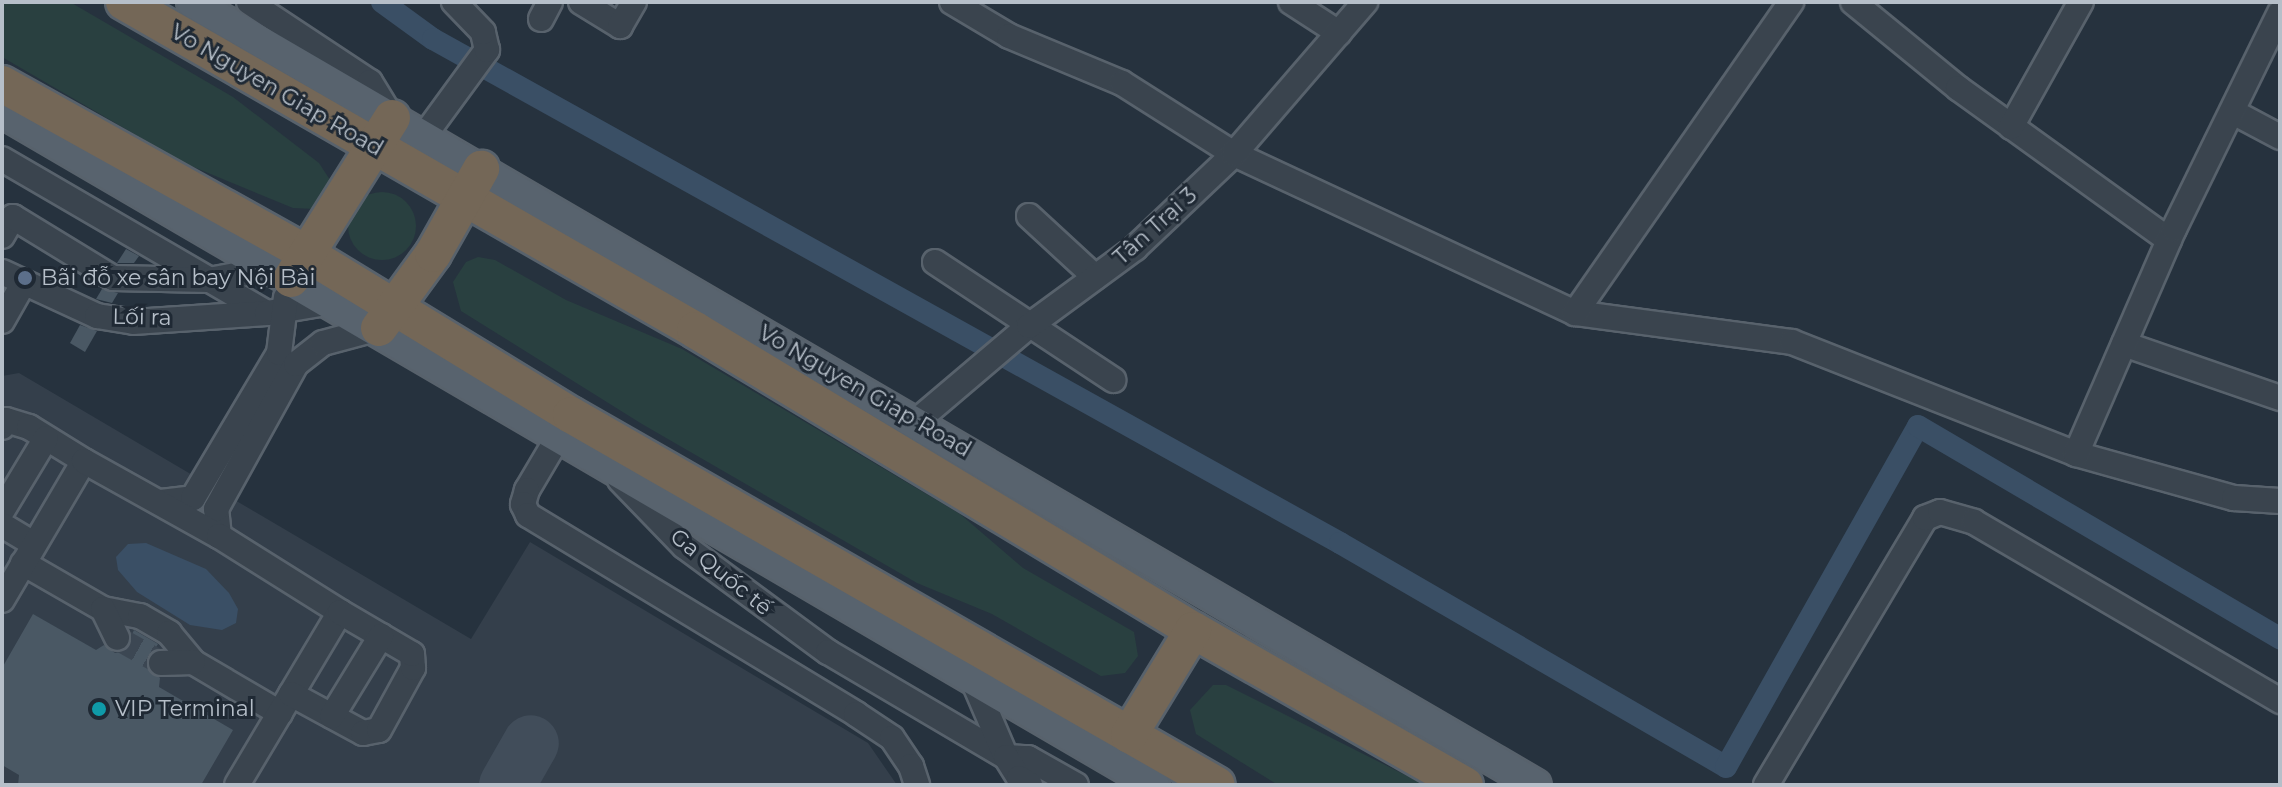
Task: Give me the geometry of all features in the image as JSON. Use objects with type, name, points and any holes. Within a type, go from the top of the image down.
[{"type":"highway","name":"Vo Nguyen Giap Road","points":[[124,2],[383,132],[473,184],[695,330],[1193,630],[1465,785]]},
{"type":"highway","points":[[2,84],[284,285],[389,318],[573,426],[1217,785]]},
{"type":"highway","points":[[284,285],[383,132]]},
{"type":"highway","points":[[389,318],[473,184]]},
{"type":"highway","points":[[1129,735],[1193,630]]},
{"type":"main road","name":"Vo Nguyen Giap Road","points":[[192,2],[383,132],[424,136],[473,184],[669,278],[918,420],[1536,785]]},
{"type":"main road","points":[[2,112],[284,285],[389,318]]},
{"type":"main road","points":[[669,278],[695,330]]},
{"type":"main road","points":[[573,426],[610,469],[1154,785]]},
{"type":"street","points":[[249,2],[370,82],[383,132]]},
{"type":"street","points":[[581,2],[620,26],[634,2]]},
{"type":"street","points":[[952,2],[1009,36],[1122,83],[1234,154],[1575,313],[1792,342],[2076,454],[2234,498],[2280,501]]},
{"type":"street","points":[[1291,2],[1339,33]]},
{"type":"street","name":"Tân Trại 3","points":[[918,420],[1029,326],[1135,248],[1234,154],[1365,2]]},
{"type":"street","points":[[1575,313],[1791,2]]},
{"type":"street","points":[[1853,2],[2011,127],[2169,240]]},
{"type":"street","points":[[2011,127],[2081,2]]},
{"type":"street","points":[[424,136],[487,50],[483,32],[456,3]]},
{"type":"street","points":[[2076,454],[2169,240],[2280,13]]},
{"type":"street","points":[[2233,112],[2280,137]]},
{"type":"street","name":"Lối ra","points":[[2,159],[209,280],[284,285]]},
{"type":"street","points":[[1029,216],[1095,277]]},
{"type":"street","name":"Lối ra","points":[[2,236],[13,217],[113,278],[284,285]]},
{"type":"street","points":[[935,262],[1113,380]]},
{"type":"street","name":"Lối ra","points":[[2,321],[13,278],[97,316],[133,322],[284,285]]},
{"type":"street","points":[[161,502],[193,498],[279,353],[284,285]]},
{"type":"street","points":[[219,536],[216,509],[296,364],[323,343],[389,318]]},
{"type":"street","points":[[2124,344],[2280,398]]},
{"type":"street","points":[[2,427],[6,420],[14,421],[161,502],[381,636],[414,660],[379,730],[363,733],[332,716],[285,704],[193,662],[169,633],[140,616],[103,609],[29,554],[2,525]]},
{"type":"street","points":[[573,426],[527,490],[523,504],[528,515],[892,738],[911,766],[917,785]]},
{"type":"street","points":[[2,511],[46,438]]},
{"type":"street","points":[[2,600],[84,461]]},
{"type":"street","name":"Ga Quốc tế","points":[[610,469],[684,546],[843,662],[861,660],[964,719],[972,738],[1006,757]]},
{"type":"street","points":[[1766,785],[1925,518],[1940,512],[1974,522],[2280,701]]},
{"type":"street","points":[[103,609],[117,638]]},
{"type":"street","points":[[237,785],[340,612]]},
{"type":"street","points":[[332,716],[381,636]]},
{"type":"street","points":[[161,663],[193,662]]},
{"type":"street","points":[[973,680],[1006,757],[1019,778],[1030,785]]},
{"type":"street","points":[[1006,757],[1028,758],[1076,785]]},
{"type":"shaded area","points":[[19,373],[471,639],[530,542],[868,743],[897,785],[2,785],[2,376]]},
{"type":"green space","points":[[2,2],[70,2],[233,97],[319,163],[332,183],[316,209],[293,208],[184,163],[2,57]]},
{"type":"green space","points":[[375,192],[389,192],[401,197],[411,207],[416,226],[411,245],[401,255],[389,260],[375,260],[363,255],[353,245],[348,233],[348,219],[353,207],[363,197]]},
{"type":"green space","points":[[478,257],[495,260],[566,300],[682,349],[960,514],[1023,568],[1134,632],[1138,656],[1125,673],[1101,676],[992,614],[917,583],[642,424],[461,311],[453,282],[466,262]]},
{"type":"green space","points":[[1213,685],[1226,685],[1425,785],[1278,785],[1196,734],[1190,710]]},
{"type":"water","points":[[146,543],[206,569],[229,593],[238,609],[236,623],[222,630],[190,625],[137,592],[118,570],[116,557],[128,544]]},
{"type":"building","points":[[126,249],[139,256],[134,263],[117,263]]},
{"type":"building","points":[[102,289],[118,293],[112,303],[96,299]]},
{"type":"building","points":[[80,325],[97,331],[85,352],[70,343]]},
{"type":"building","name":"VIP Terminal","points":[[33,614],[96,650],[104,645],[115,653],[124,651],[134,630],[158,644],[146,663],[160,678],[159,687],[233,730],[201,785],[18,785],[19,775],[2,765],[2,668]]},
{"type":"waterway","points":[[382,2],[433,39],[1340,543],[1726,767],[1918,426],[2280,638]]},
{"type":"taxiway","points":[[507,785],[531,743]]},
{"type":"tunnel","points":[[117,638],[161,663]]},
{"type":"place","name":"Bãi đỗ xe sân bay Nội Bài","points":[[25,278]]},
{"type":"place","name":"VIP Terminal","points":[[99,709]]}]
